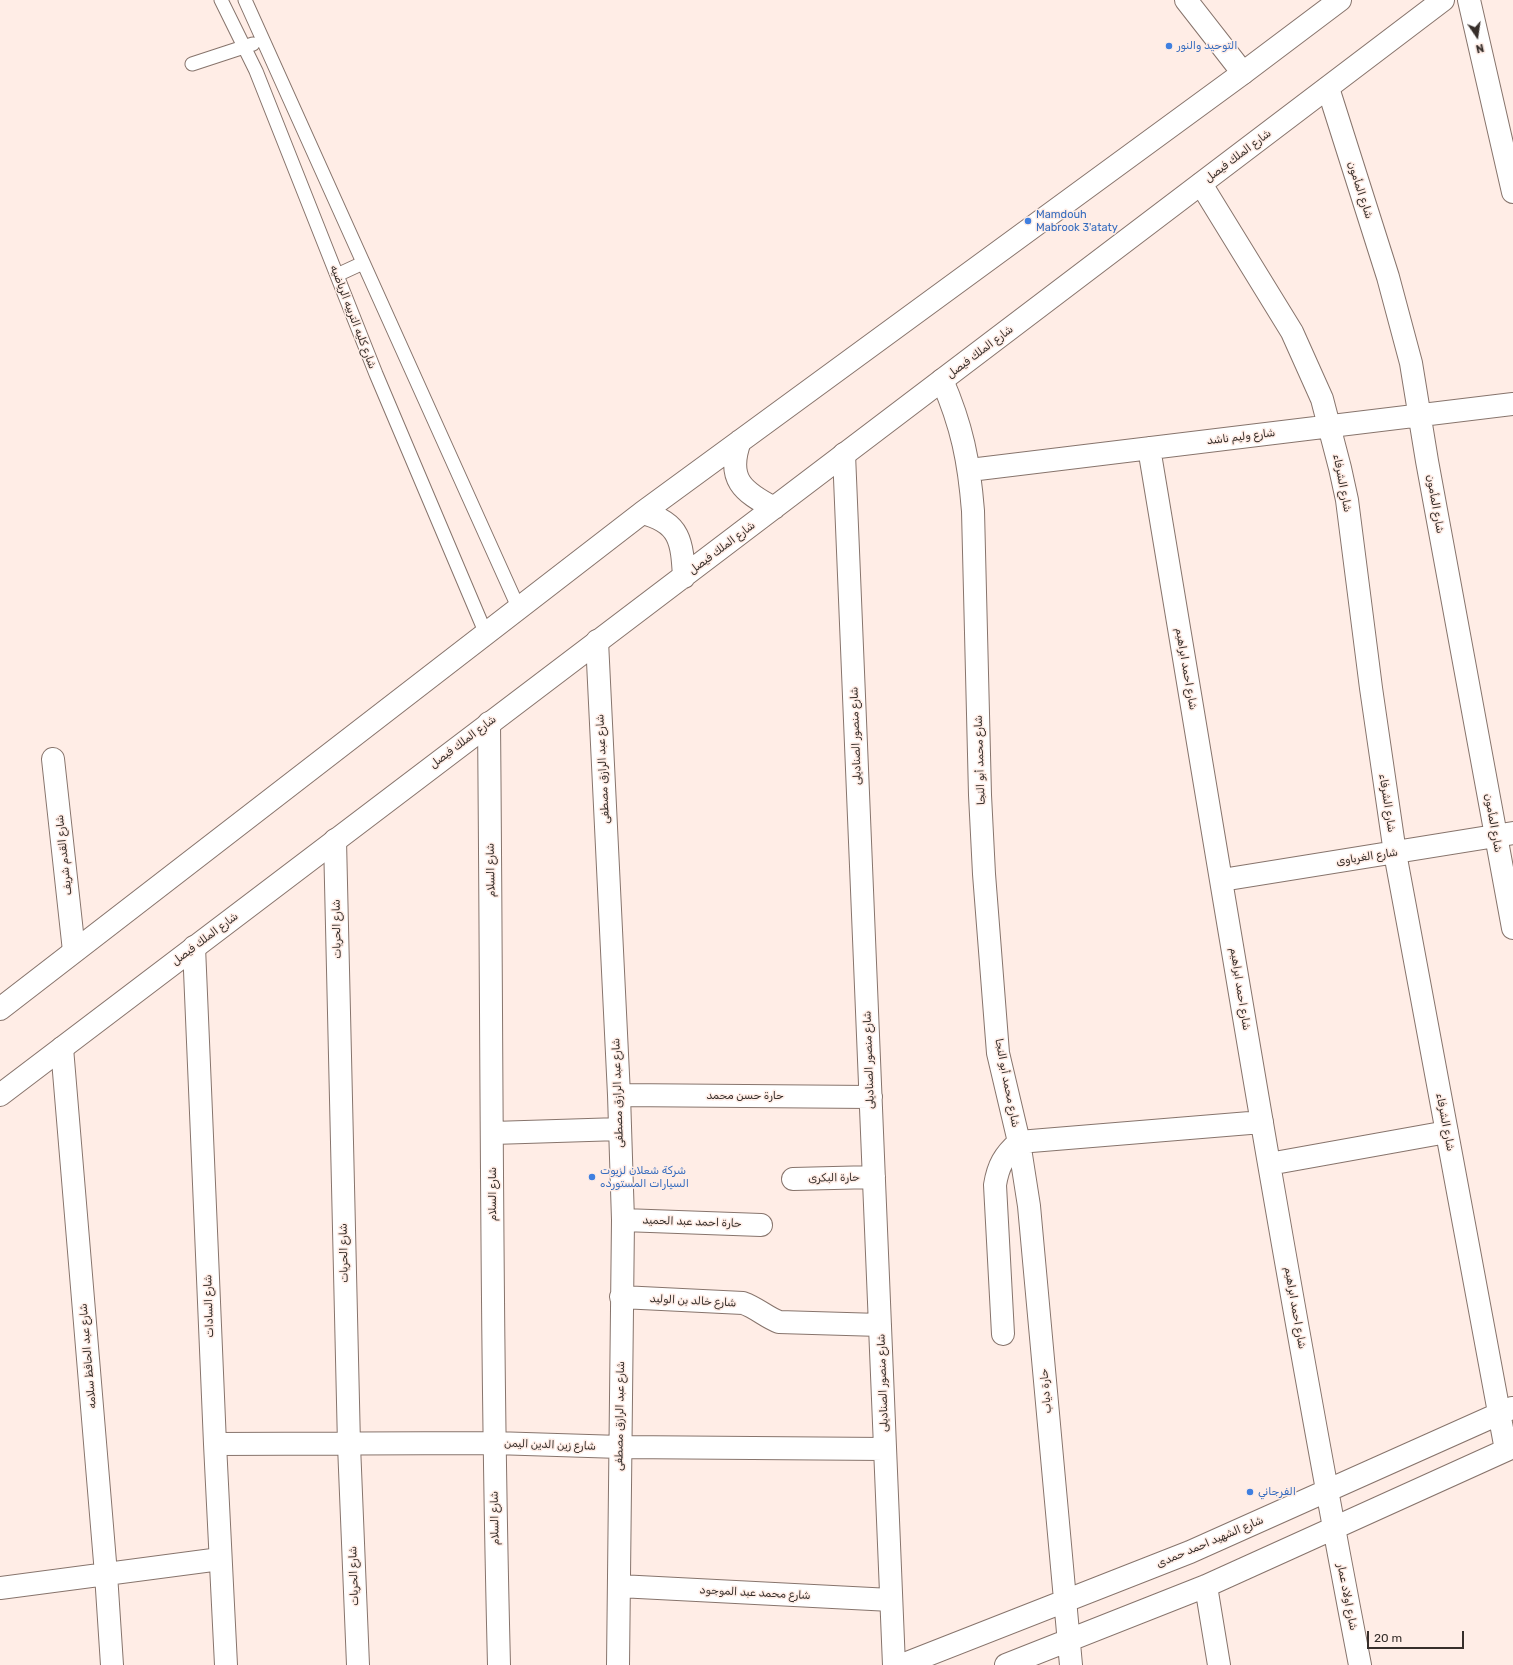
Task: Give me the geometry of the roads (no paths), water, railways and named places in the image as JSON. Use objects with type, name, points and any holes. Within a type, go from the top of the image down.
[{"type":"street","points":[[1186,0],[1243,73]]},
{"type":"street","points":[[0,1009],[642,513],[1243,73],[1340,0]]},
{"type":"street","name":"شارع الملك فيصل","points":[[0,1095],[489,722],[684,577],[1443,0]]},
{"type":"street","points":[[1469,0],[1513,192]]},
{"type":"street","name":"شارع المأمون","points":[[1328,88],[1403,327],[1411,363],[1420,417],[1504,835],[1513,928]]},
{"type":"street","name":"شارع الشرفاء","points":[[1201,184],[1292,332],[1311,371],[1330,426],[1347,500],[1370,688],[1395,853],[1447,1132],[1506,1410],[1510,1448]]},
{"type":"street","name":"شارع محمد أبو النجا","points":[[942,380],[955,410],[964,440],[970,470],[973,511],[984,874],[998,1053],[1019,1142]]},
{"type":"street","name":"شارع وليم ناشد","points":[[970,470],[1330,426],[1420,417],[1513,404]]},
{"type":"street","points":[[740,441],[736,454],[735,468],[739,480],[747,492],[774,508]]},
{"type":"street","name":"شارع احمد ابراهيم","points":[[1148,448],[1269,1164],[1334,1528]]},
{"type":"street","name":"شارع منصور الصناديلى","points":[[844,454],[894,1665]]},
{"type":"street","points":[[642,513],[656,516],[668,523],[677,533],[682,546],[684,577]]},
{"type":"street","name":"شارع عبد الرازق مصطفى","points":[[597,641],[620,1095],[623,1220],[618,1665]]},
{"type":"street","name":"شارع السلام","points":[[489,722],[494,1443],[499,1665]]},
{"type":"street","name":"شارع القدم شريف","points":[[53,759],[74,951]]},
{"type":"street","name":"شارع الغرباوى","points":[[1222,880],[1504,835]]},
{"type":"street","name":"شارع الحريات","points":[[334,840],[349,1445],[358,1665]]},
{"type":"street","name":"شارع السادات","points":[[194,947],[220,1558],[226,1665]]},
{"type":"street","name":"شارع عبد الحافظ سلامه","points":[[62,1048],[106,1574],[112,1665]]},
{"type":"street","name":"حارة حسن محمد","points":[[620,1095],[871,1097]]},
{"type":"street","points":[[1003,1334],[995,1185],[1003,1159],[1019,1142],[1262,1122]]},
{"type":"street","points":[[493,1133],[620,1129]]},
{"type":"street","points":[[1269,1164],[1447,1132]]},
{"type":"street","name":"حارة دياب","points":[[1019,1142],[1032,1237],[1071,1665]]},
{"type":"street","name":"حارة البكرى","points":[[793,1179],[874,1177]]},
{"type":"street","name":"حارة احمد عبد الحميد","points":[[623,1220],[761,1224]]},
{"type":"street","name":"شارع خالد بن الوليد","points":[[621,1297],[743,1303],[753,1307],[770,1319],[779,1322],[880,1325]]},
{"type":"street","name":"شارع الشهيد احمد حمدى","points":[[902,1665],[1190,1552],[1506,1410]]},
{"type":"street","name":"شارع زين الدين اليمن","points":[[215,1444],[349,1445],[494,1443],[620,1447],[885,1449]]},
{"type":"street","points":[[1006,1665],[1206,1586],[1510,1448]]},
{"type":"street","name":"شارع اولاد عمار","points":[[1334,1528],[1360,1665]]},
{"type":"street","points":[[0,1588],[220,1558]]},
{"type":"street","name":"شارع محمد عبد الموجود","points":[[619,1586],[891,1600]]},
{"type":"street","points":[[1206,1586],[1219,1665]]},
{"type":"lane","name":"شارع كليه التربيه الرياضيه","points":[[221,0],[245,46],[376,374],[486,634]]},
{"type":"lane","points":[[245,0],[519,609]]},
{"type":"lane","points":[[192,64],[262,40]]},
{"type":"lane","points":[[337,275],[363,263]]},
{"type":"place","name":"التوحيد والنور","points":[[1169,46]]},
{"type":"place","name":"Mamdouh Mabrook 3'ataty","points":[[1028,221]]},
{"type":"place","name":"شركة شعلان لزيوت السيارات المستورده","points":[[592,1177]]},
{"type":"place","name":"الفرجاني","points":[[1250,1492]]}]
